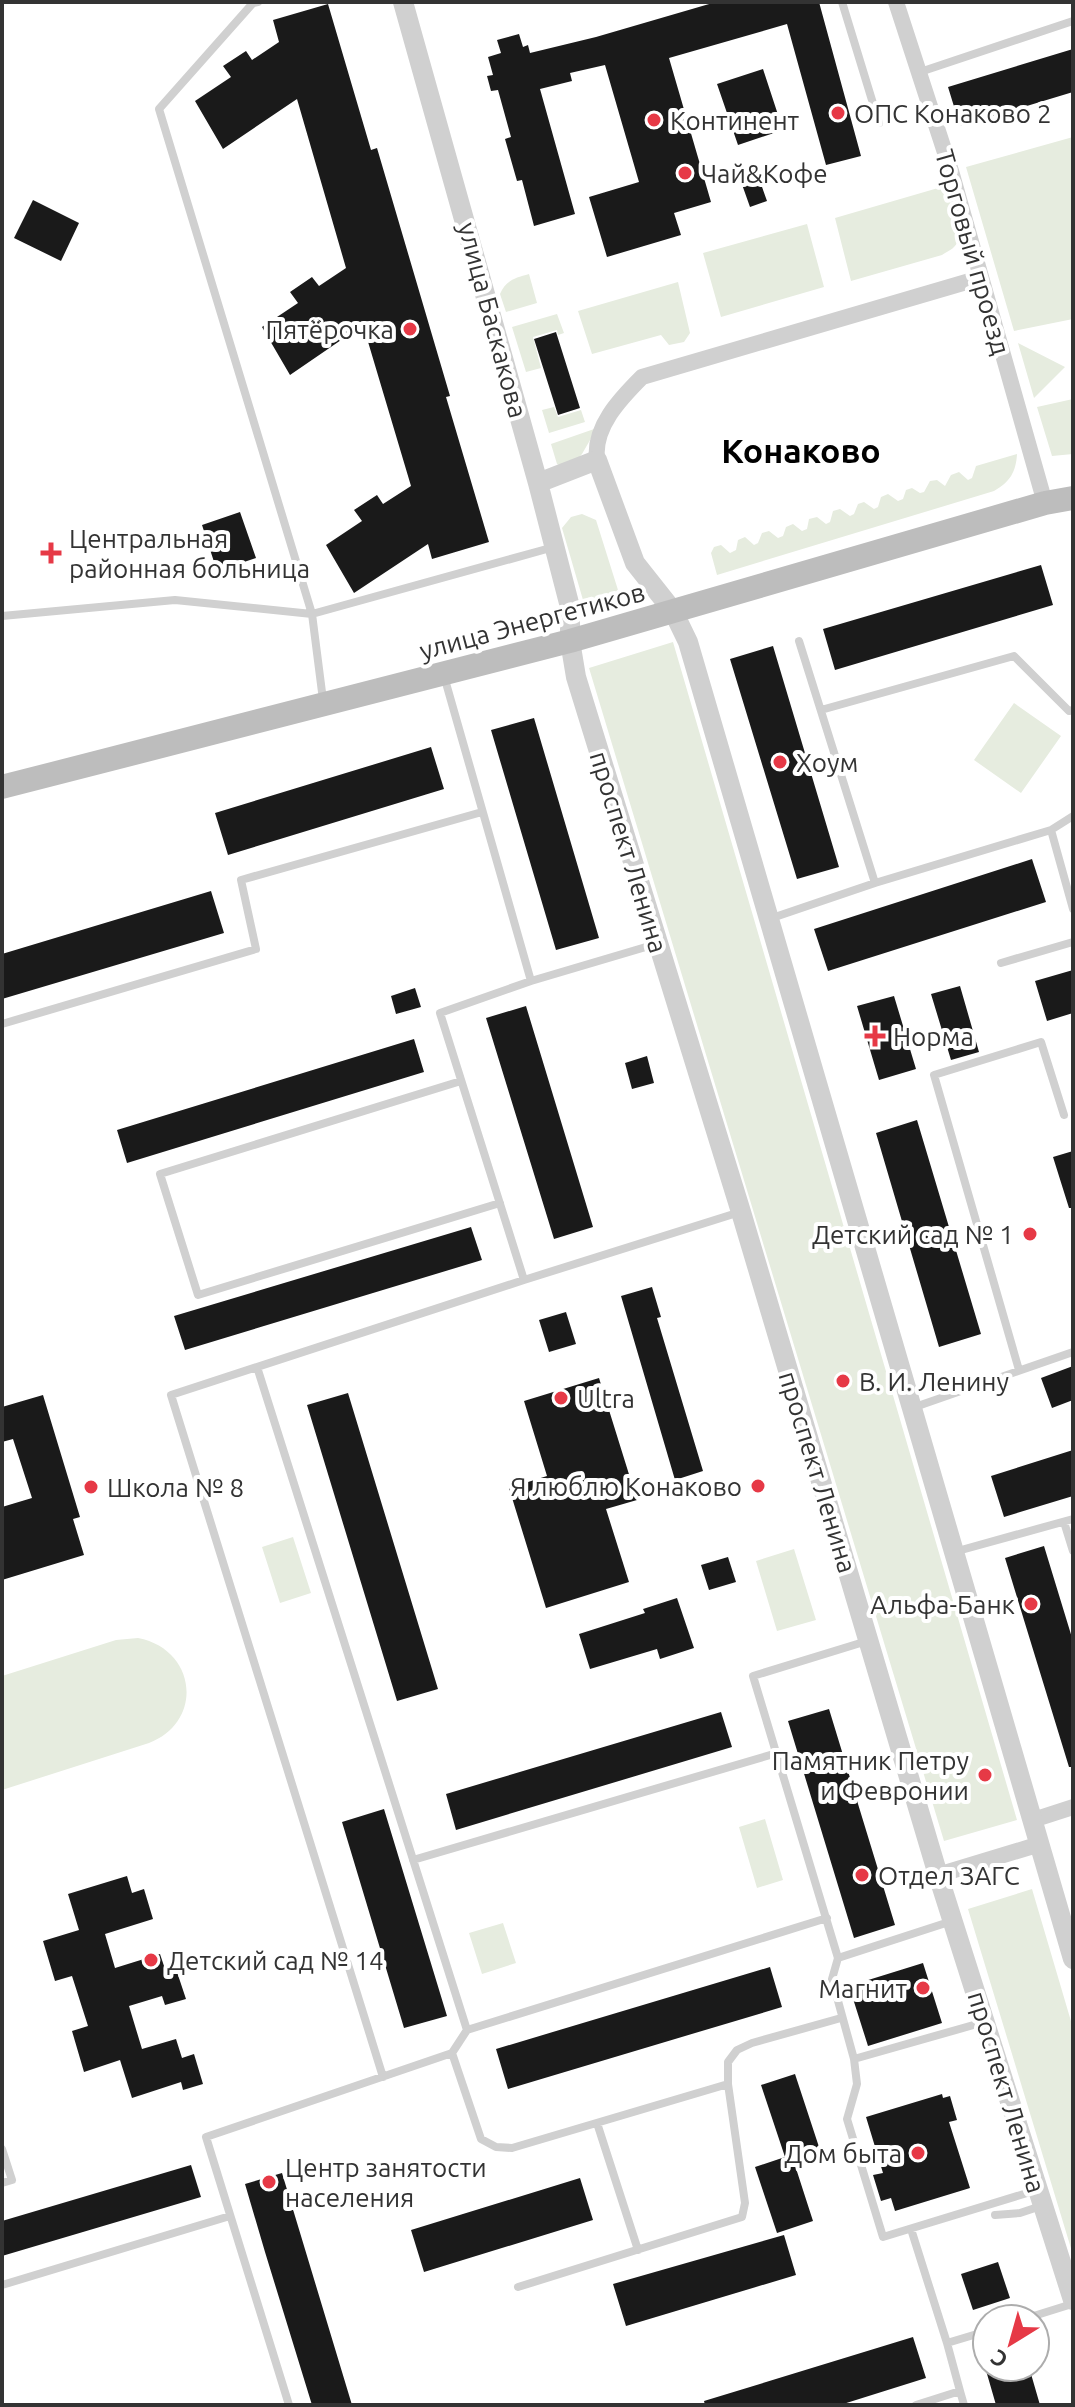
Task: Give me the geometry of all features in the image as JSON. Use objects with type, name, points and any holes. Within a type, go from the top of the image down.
[{"type":"main road","name":"улица Энергетиков","points":[[2,787],[570,641],[1045,503],[1073,498]]},
{"type":"street","name":"улица Баскакова","points":[[403,2],[555,547],[570,607],[570,641]]},
{"type":"street","name":"Торговый проезд","points":[[896,2],[951,171],[1045,503]]},
{"type":"street","points":[[980,278],[642,377],[624,396],[595,444],[597,460],[635,563],[673,611],[688,642],[1073,1959]]},
{"type":"street","points":[[538,483],[597,460]]},
{"type":"street","name":"проспект Ленина","points":[[570,641],[576,677],[741,1212],[938,1875],[1073,2302]]},
{"type":"street","points":[[1033,1820],[1073,1807]]},
{"type":"street","points":[[938,1875],[1040,1844]]},
{"type":"lane","points":[[258,2],[253,3],[159,109],[312,614],[324,704]]},
{"type":"lane","points":[[842,2],[879,123]]},
{"type":"lane","points":[[920,72],[1073,21]]},
{"type":"lane","points":[[2,616],[175,600],[312,614],[555,547]]},
{"type":"lane","points":[[799,641],[875,883]]},
{"type":"lane","points":[[821,710],[1014,656],[1071,710],[1073,724]]},
{"type":"lane","points":[[443,675],[531,981]]},
{"type":"lane","points":[[2,1024],[256,949],[241,880],[482,812]]},
{"type":"lane","points":[[768,920],[875,883],[1051,830],[1073,816]]},
{"type":"lane","points":[[1051,830],[1073,909]]},
{"type":"lane","points":[[1001,963],[1073,942]]},
{"type":"lane","points":[[524,1280],[440,1013],[531,981],[657,944]]},
{"type":"lane","points":[[1019,1370],[934,1075],[1041,1042],[1064,1115]]},
{"type":"lane","points":[[461,1081],[160,1174],[198,1295],[500,1203]]},
{"type":"lane","points":[[383,2077],[171,1395],[741,1212]]},
{"type":"lane","points":[[911,1408],[1073,1352]]},
{"type":"lane","points":[[257,1367],[467,2030]]},
{"type":"lane","points":[[954,1552],[1068,1520],[1073,1551]]},
{"type":"lane","points":[[868,1641],[753,1676],[838,1958],[832,1979],[854,2059],[857,2084],[847,2119],[883,2237],[1040,2198]]},
{"type":"lane","points":[[413,1860],[777,1753]]},
{"type":"lane","points":[[289,2405],[206,2137],[452,2053],[467,2030],[827,1918]]},
{"type":"lane","points":[[838,1958],[953,1921]]},
{"type":"lane","points":[[518,2287],[742,2217],[745,2203],[728,2084],[728,2062],[737,2050],[752,2043],[841,2018]]},
{"type":"lane","points":[[854,2059],[985,2022]]},
{"type":"lane","points":[[452,2053],[481,2139],[496,2147],[512,2148],[728,2084]]},
{"type":"lane","points":[[597,2123],[638,2250]]},
{"type":"lane","points":[[2,2149],[12,2180],[2,2183]]},
{"type":"lane","points":[[995,2215],[1020,2213],[1040,2198]]},
{"type":"lane","points":[[2,2285],[230,2216]]},
{"type":"lane","points":[[911,2229],[964,2405]]},
{"type":"lane","points":[[1051,2310],[1073,2302]]},
{"type":"lane","points":[[947,2343],[971,2336]]},
{"type":"lane","points":[[916,2405],[960,2391]]},
{"type":"shaded area","points":[[1073,137],[1073,319],[1014,331],[966,167]]},
{"type":"shaded area","points":[[945,186],[958,231],[954,247],[942,255],[851,281],[835,218]]},
{"type":"shaded area","points":[[807,224],[824,287],[721,317],[703,253]]},
{"type":"shaded area","points":[[529,274],[537,303],[506,312],[500,294],[502,289],[512,280]]},
{"type":"shaded area","points":[[678,282],[690,333],[684,342],[669,345],[661,335],[592,354],[578,311]]},
{"type":"shaded area","points":[[557,314],[564,333],[558,335],[557,330],[533,337],[541,368],[526,372],[512,327]]},
{"type":"shaded area","points":[[1018,343],[1065,367],[1034,398]]},
{"type":"shaded area","points":[[1073,399],[1073,454],[1052,456],[1037,407]]},
{"type":"shaded area","points":[[554,407],[558,417],[581,410],[585,422],[549,433],[542,410]]},
{"type":"shaded area","points":[[597,428],[574,463],[564,468],[557,464],[551,444]]},
{"type":"shaded area","points":[[1017,454],[1011,476],[994,491],[717,575],[711,553],[714,547],[721,545],[730,553],[736,550],[738,540],[745,537],[754,545],[762,533],[769,531],[778,538],[783,536],[786,527],[793,524],[802,531],[807,529],[809,519],[817,517],[826,524],[830,522],[833,511],[840,509],[850,516],[858,504],[864,502],[874,509],[878,507],[881,497],[888,494],[898,501],[903,499],[906,490],[912,488],[924,492],[930,481],[937,480],[945,486],[951,475],[959,472],[968,480],[972,478],[976,466]]},
{"type":"shaded area","points":[[582,514],[596,520],[618,590],[612,605],[594,610],[583,600],[562,528],[571,517]]},
{"type":"shaded area","points":[[673,642],[1017,1820],[944,1841],[589,668]]},
{"type":"shaded area","points":[[1014,703],[1061,736],[1021,793],[974,760]]},
{"type":"shaded area","points":[[293,1537],[311,1593],[280,1603],[262,1547]]},
{"type":"shaded area","points":[[794,1549],[816,1620],[777,1631],[756,1561]]},
{"type":"shaded area","points":[[138,1638],[157,1645],[172,1656],[182,1670],[186,1686],[185,1703],[179,1719],[167,1733],[149,1743],[2,1790],[2,1676],[116,1640]]},
{"type":"shaded area","points":[[765,1819],[783,1880],[757,1888],[739,1827]]},
{"type":"shaded area","points":[[1032,1889],[1073,2028],[1073,2255],[968,1909]]},
{"type":"shaded area","points":[[503,1923],[516,1963],[482,1974],[469,1933]]},
{"type":"building","points":[[716,2],[819,2],[861,156],[826,165],[787,24],[669,58],[711,202],[674,213],[681,235],[607,257],[589,197],[639,182],[605,65],[570,73],[572,81],[540,89],[575,214],[534,226],[522,180],[517,181],[505,139],[511,137],[498,90],[491,91],[487,76],[493,75],[488,57],[501,53],[497,40],[519,34],[523,47],[528,45],[530,53]]},
{"type":"building","points":[[328,4],[371,150],[377,148],[450,396],[446,397],[489,542],[432,559],[428,544],[354,593],[326,545],[362,521],[354,510],[377,495],[383,504],[411,486],[363,325],[290,375],[262,327],[298,303],[290,292],[312,277],[319,286],[346,268],[297,99],[223,149],[195,101],[231,77],[223,66],[246,51],[252,60],[279,42],[273,20]]},
{"type":"building","points":[[1073,49],[1073,92],[960,126],[948,87]]},
{"type":"building","points":[[763,69],[783,130],[738,145],[717,84]]},
{"type":"building","points":[[756,170],[767,201],[750,207],[739,176]]},
{"type":"building","points":[[33,200],[79,223],[61,261],[14,238]]},
{"type":"building","points":[[556,332],[580,408],[558,415],[534,339]]},
{"type":"building","points":[[240,512],[256,558],[217,571],[202,525]]},
{"type":"building","points":[[1041,565],[1053,605],[835,670],[823,629]]},
{"type":"building","points":[[773,646],[839,867],[797,879],[730,659]]},
{"type":"building","points":[[534,718],[599,938],[556,950],[491,730]]},
{"type":"building","points":[[431,747],[444,789],[228,855],[215,813]]},
{"type":"building","points":[[1032,859],[1046,902],[828,971],[814,929]]},
{"type":"building","points":[[211,891],[224,933],[2,999],[2,954]]},
{"type":"building","points":[[1073,970],[1073,1013],[1047,1021],[1035,981]]},
{"type":"building","points":[[960,986],[979,1052],[951,1060],[931,994]]},
{"type":"building","points":[[415,988],[421,1007],[396,1014],[391,996]]},
{"type":"building","points":[[894,996],[916,1069],[879,1080],[857,1006]]},
{"type":"building","points":[[526,1006],[593,1227],[554,1239],[486,1018]]},
{"type":"building","points":[[414,1039],[424,1072],[127,1163],[117,1130]]},
{"type":"building","points":[[647,1056],[654,1083],[632,1089],[625,1063]]},
{"type":"building","points":[[917,1120],[981,1334],[939,1347],[876,1133]]},
{"type":"building","points":[[1073,1151],[1073,1208],[1069,1208],[1053,1157]]},
{"type":"building","points":[[471,1227],[482,1260],[185,1350],[174,1316]]},
{"type":"building","points":[[652,1287],[661,1317],[657,1318],[703,1471],[675,1480],[621,1296]]},
{"type":"building","points":[[566,1312],[576,1344],[549,1352],[539,1320]]},
{"type":"building","points":[[1073,1366],[1073,1400],[1052,1408],[1041,1378]]},
{"type":"building","points":[[599,1378],[637,1500],[606,1509],[629,1582],[546,1608],[509,1488],[547,1476],[524,1401]]},
{"type":"building","points":[[348,1393],[438,1689],[397,1701],[307,1405]]},
{"type":"building","points":[[43,1395],[80,1517],[73,1519],[84,1555],[2,1580],[2,1507],[32,1498],[13,1439],[2,1442],[2,1407]]},
{"type":"building","points":[[1073,1450],[1073,1496],[1004,1517],[991,1476]]},
{"type":"building","points":[[1044,1546],[1073,1641],[1073,1767],[1069,1767],[1005,1558]]},
{"type":"building","points":[[728,1557],[736,1582],[709,1590],[701,1565]]},
{"type":"building","points":[[677,1598],[694,1648],[660,1659],[657,1649],[590,1669],[579,1634],[645,1613],[643,1609]]},
{"type":"building","points":[[829,1709],[895,1925],[854,1938],[788,1721]]},
{"type":"building","points":[[721,1712],[732,1747],[456,1830],[446,1794]]},
{"type":"building","points":[[384,1809],[447,2016],[404,2028],[342,1822]]},
{"type":"building","points":[[127,1876],[132,1893],[144,1889],[153,1919],[105,1934],[115,1968],[160,1954],[166,1972],[176,1969],[186,1999],[165,2005],[162,1996],[129,2006],[142,2049],[176,2039],[182,2058],[194,2054],[203,2084],[183,2090],[181,2082],[132,2098],[120,2060],[84,2072],[72,2031],[88,2026],[72,1976],[55,1981],[43,1941],[79,1930],[68,1894]]},
{"type":"building","points":[[923,1963],[942,2023],[868,2046],[849,1986]]},
{"type":"building","points":[[770,1967],[782,2007],[508,2089],[496,2049]]},
{"type":"building","points":[[795,2074],[819,2147],[792,2156],[813,2221],[777,2233],[755,2167],[785,2157],[761,2085]]},
{"type":"building","name":"Дом быта","points":[[942,2094],[943,2098],[950,2096],[957,2120],[949,2122],[970,2188],[895,2211],[891,2198],[881,2201],[873,2175],[883,2173],[866,2117]]},
{"type":"building","points":[[191,2165],[201,2197],[2,2256],[2,2221]]},
{"type":"building","points":[[282,2173],[352,2405],[312,2405],[265,2252],[245,2184]]},
{"type":"building","points":[[580,2178],[593,2220],[424,2272],[411,2230]]},
{"type":"building","points":[[784,2235],[796,2275],[626,2326],[613,2284]]},
{"type":"building","points":[[998,2262],[1010,2298],[995,2303],[971,2304],[961,2274]]},
{"type":"building","points":[[913,2337],[926,2378],[840,2405],[705,2405],[704,2401]]},
{"type":"building","points":[[990,2383],[1034,2383],[1040,2405],[996,2405]]},
{"type":"place","name":"ОПС Конаково 2","points":[[838,113]]},
{"type":"place","name":"Континент","points":[[654,120]]},
{"type":"place","name":"Чай&Кофе","points":[[685,173]]},
{"type":"place","name":"Пятёрочка","points":[[410,329]]},
{"type":"place","name":"Центральная районная больница","points":[[51,553]]},
{"type":"place","name":"Хоум","points":[[780,762]]},
{"type":"place","name":"Норма","points":[[875,1036]]},
{"type":"place","name":"Детский сад № 1","points":[[1030,1234]]},
{"type":"place","name":"В. И. Ленину","points":[[843,1381]]},
{"type":"place","name":"Ultra","points":[[561,1398]]},
{"type":"place","name":"Я люблю Конаково","points":[[758,1486]]},
{"type":"place","name":"Школа № 8","points":[[91,1487]]},
{"type":"place","name":"Альфа-Банк","points":[[1031,1604]]},
{"type":"place","name":"Памятник Петру и Февронии","points":[[985,1775]]},
{"type":"place","name":"Отдел ЗАГС","points":[[862,1875]]},
{"type":"place","name":"Детский сад № 14","points":[[151,1960]]},
{"type":"place","name":"Магнит","points":[[923,1988]]},
{"type":"place","name":"Дом быта","points":[[918,2153]]},
{"type":"place","name":"Центр занятости населения","points":[[269,2182]]},
{"type":"district","name":"Конаково","points":[[801,450]]}]
